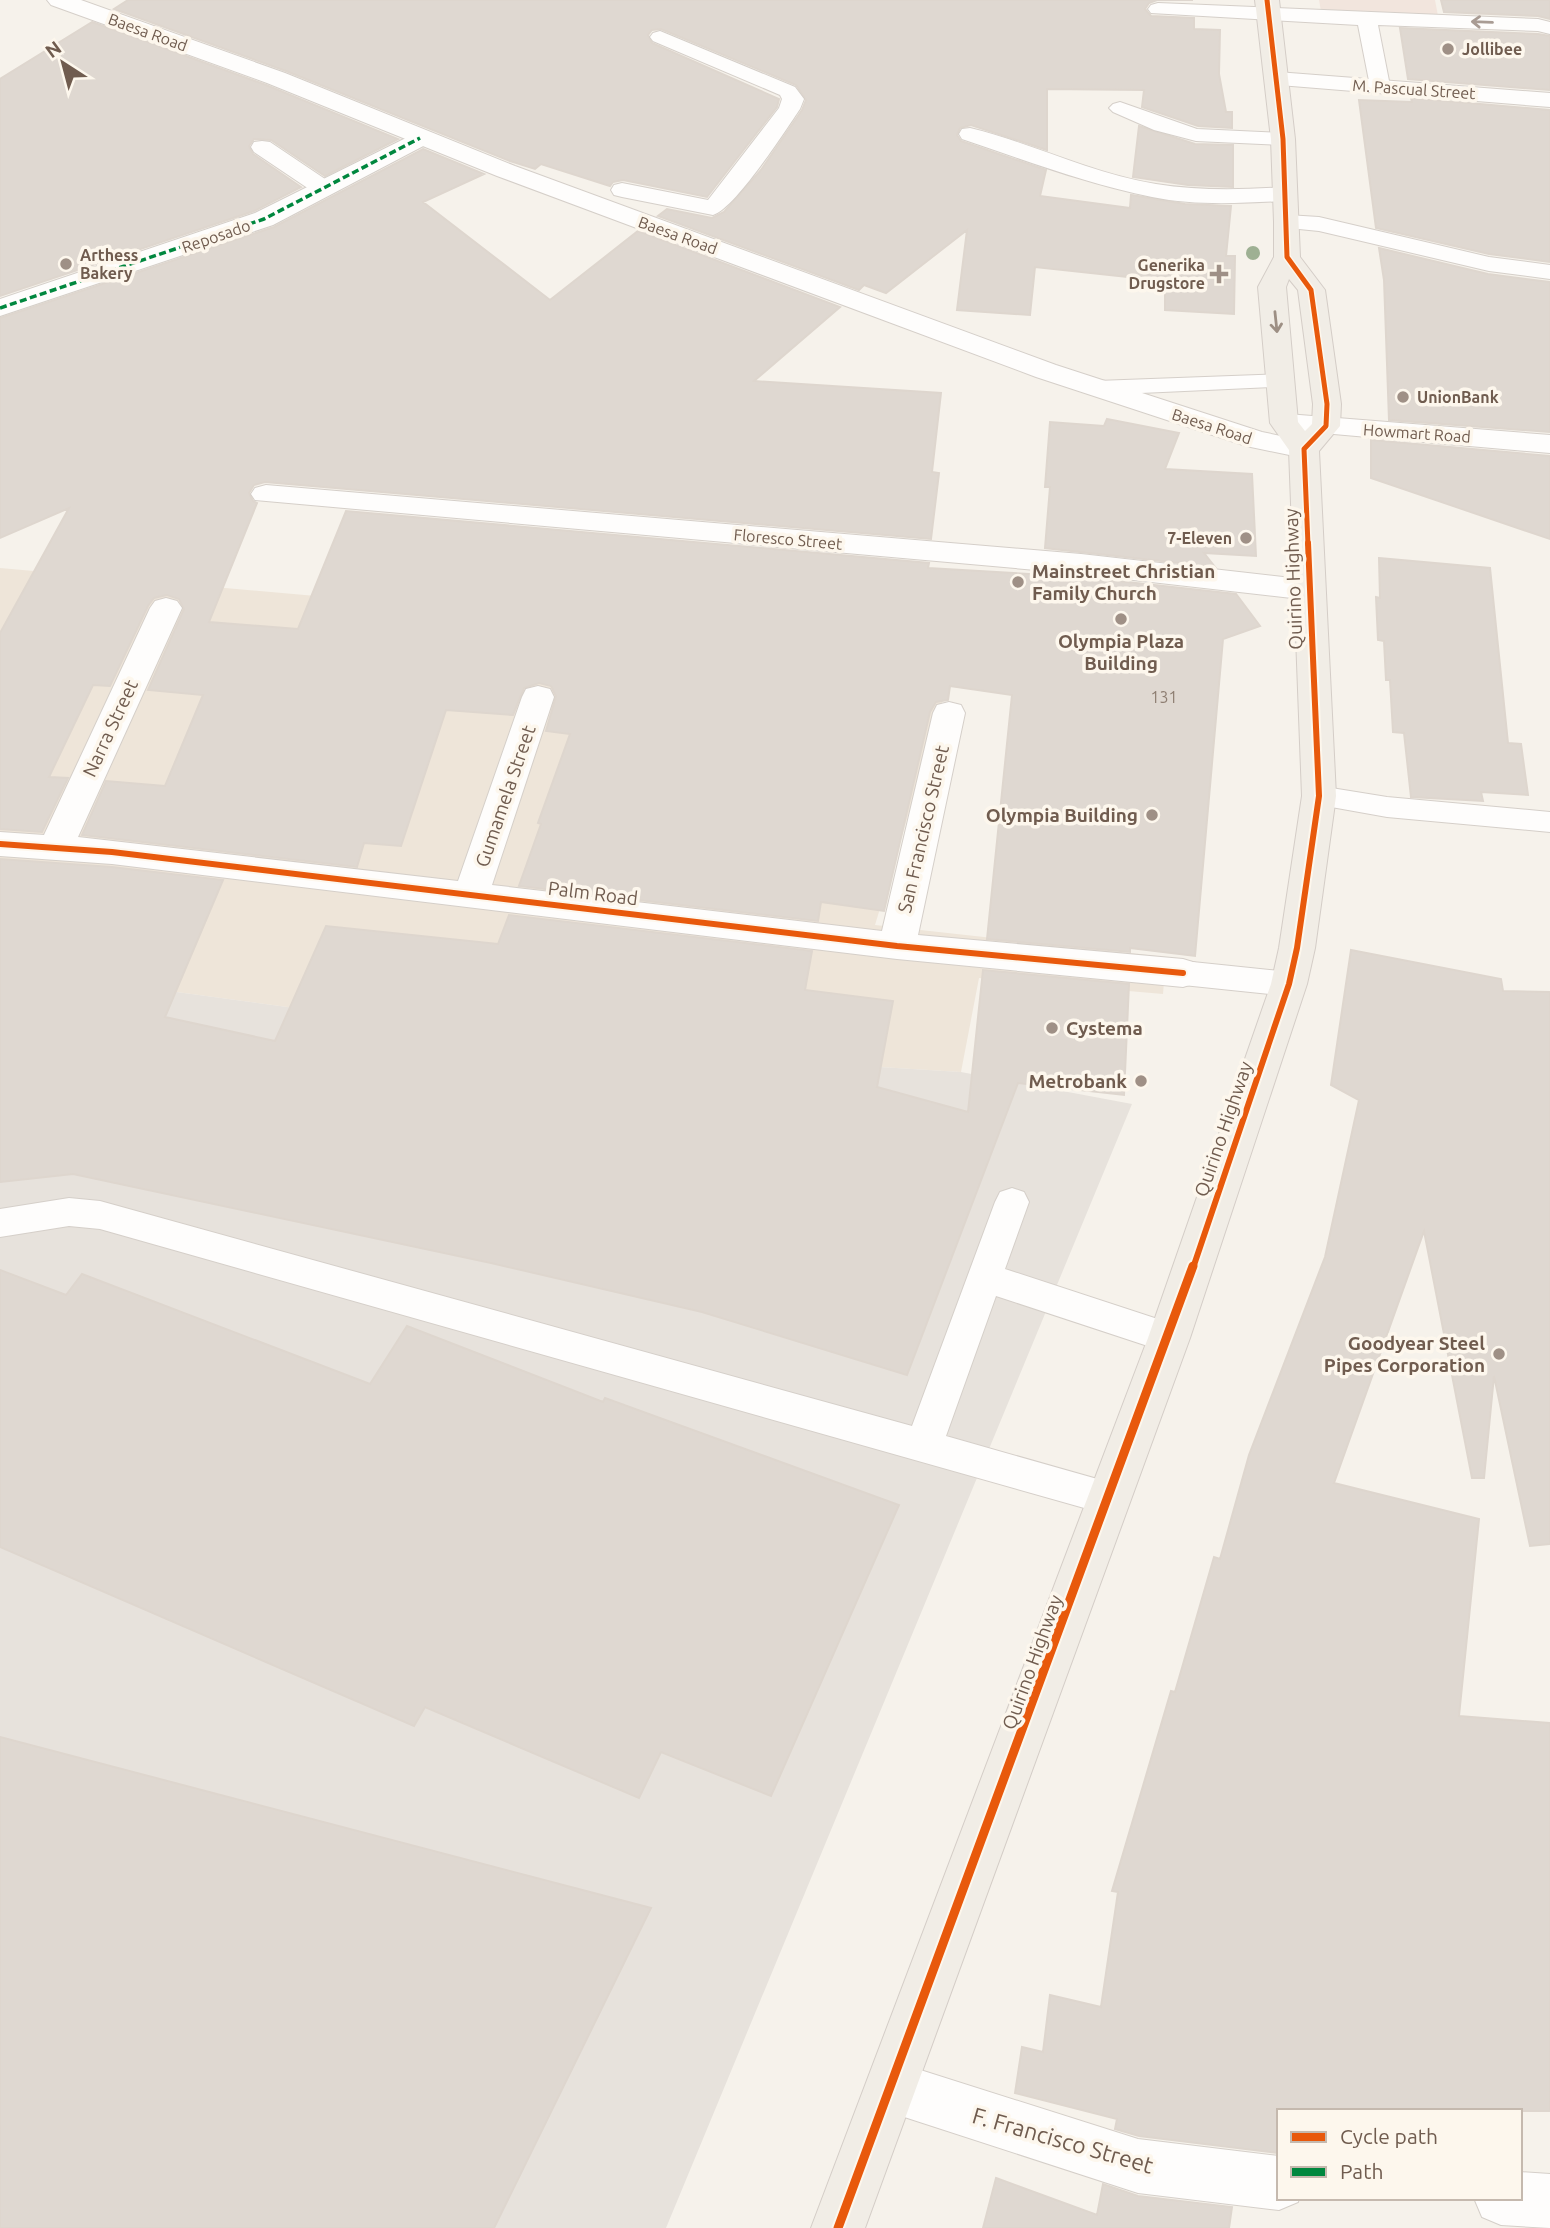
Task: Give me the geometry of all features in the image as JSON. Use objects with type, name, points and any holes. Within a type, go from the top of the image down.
[{"type":"main road","name":"Quirino Highway","points":[[838,2228],[1169,1338],[1289,985],[1297,948],[1319,796],[1304,432],[1282,381],[1272,288],[1287,257],[1287,222],[1283,139],[1268,9]]},
{"type":"main road","name":"Quirino Highway","points":[[1287,257],[1311,290],[1327,404],[1304,432]]},
{"type":"street","name":"Baesa Road","points":[[59,0],[276,79],[420,138],[631,218],[1097,388],[1255,440],[1304,432]]},
{"type":"street","name":"M. Pascual Street","points":[[1277,79],[1550,100]]},
{"type":"street","name":"Reposado","points":[[0,308],[264,219],[420,138]]},
{"type":"street","name":"Howmart Road","points":[[1304,432],[1550,444]]},
{"type":"street","name":"Floresco Street","points":[[267,494],[1082,564],[1309,590]]},
{"type":"street","name":"Narra Street","points":[[55,849],[166,608]]},
{"type":"street","name":"Gumamela Street","points":[[471,894],[538,697]]},
{"type":"street","name":"San Francisco Street","points":[[897,946],[949,713]]},
{"type":"street","name":"Palm Road","points":[[0,844],[112,852],[897,946],[1183,973]]},
{"type":"street","name":"F. Francisco Street","points":[[892,2087],[1138,2166],[1277,2182]]},
{"type":"street","points":[[1522,2199],[1550,2201]]},
{"type":"lane","points":[[1158,9],[1268,9],[1367,19],[1538,25],[1550,28]]},
{"type":"lane","points":[[1367,19],[1380,86]]},
{"type":"lane","points":[[660,37],[788,91],[793,100],[727,194],[687,238]]},
{"type":"lane","points":[[1121,108],[1162,125],[1196,135],[1283,139]]},
{"type":"lane","points":[[970,134],[1054,163],[1154,191],[1234,197],[1285,194]]},
{"type":"lane","points":[[262,147],[317,184]]},
{"type":"lane","points":[[622,190],[713,208]]},
{"type":"lane","points":[[631,218],[658,198]]},
{"type":"lane","points":[[1287,222],[1319,224],[1489,264],[1550,272]]},
{"type":"lane","points":[[1097,388],[1282,381]]},
{"type":"lane","points":[[1319,796],[1387,807],[1550,822]]},
{"type":"lane","name":"Palm Road","points":[[1183,973],[1289,985]]},
{"type":"lane","points":[[925,1445],[1012,1202]]},
{"type":"lane","points":[[0,1223],[69,1212],[100,1215],[1109,1498]]},
{"type":"lane","points":[[984,1277],[1169,1338]]},
{"type":"shaded area","points":[[1319,0],[1435,0],[1438,16],[1321,11]]},
{"type":"shaded area","points":[[0,568],[957,653],[875,925],[1166,957],[1163,994],[979,978],[961,1072],[604,1050],[0,968]]},
{"type":"shaded area","points":[[0,968],[604,1050],[961,1072],[1132,1104],[666,2228],[0,2228]]},
{"type":"building","points":[[128,0],[1157,0],[1149,3],[1145,9],[1151,16],[1194,18],[1194,29],[1220,30],[1219,74],[1226,112],[1232,112],[1232,128],[1198,126],[1142,107],[1144,90],[1047,89],[1047,150],[971,125],[960,128],[957,135],[961,141],[1046,170],[1040,196],[1130,208],[1131,195],[1185,204],[1231,206],[1226,256],[1235,256],[1234,314],[1165,310],[1165,281],[1035,267],[1030,315],[957,310],[967,230],[886,293],[864,285],[859,290],[658,216],[667,209],[712,218],[724,212],[761,170],[806,100],[796,85],[661,29],[652,30],[648,35],[652,43],[779,99],[777,107],[707,197],[623,180],[613,182],[610,186],[541,164],[535,169],[510,161],[286,71],[114,9]]},
{"type":"building","points":[[1441,0],[1550,0],[1550,19],[1538,16],[1444,12]]},
{"type":"building","points":[[92,22],[266,85],[398,139],[325,176],[271,140],[254,139],[249,146],[253,154],[301,187],[254,211],[0,296],[0,79]]},
{"type":"building","points":[[1400,28],[1550,36],[1550,90],[1408,79]]},
{"type":"building","points":[[1411,98],[1550,110],[1550,262],[1489,254],[1376,228],[1359,100],[1412,102]]},
{"type":"building","points":[[1139,126],[1195,144],[1233,145],[1233,187],[1188,185],[1133,177]]},
{"type":"building","points":[[423,149],[484,174],[423,202],[550,300],[638,231],[840,307],[754,381],[941,393],[932,472],[939,473],[931,539],[265,482],[254,485],[249,493],[257,503],[209,622],[298,629],[346,511],[929,563],[928,568],[1081,577],[1236,594],[1260,626],[1223,639],[1195,956],[1130,948],[1130,952],[987,939],[1012,695],[950,686],[948,700],[936,702],[930,712],[884,911],[821,902],[818,921],[519,886],[570,734],[546,731],[556,696],[551,686],[539,683],[524,688],[513,715],[446,710],[401,846],[364,843],[357,867],[82,835],[106,781],[165,786],[203,695],[148,690],[184,609],[179,599],[167,595],[154,598],[148,606],[110,686],[93,685],[49,777],[68,778],[42,832],[0,829],[0,633],[69,508],[0,538],[0,318],[274,227]]},
{"type":"building","points":[[1379,248],[1488,274],[1550,282],[1550,432],[1389,420],[1384,280]]},
{"type":"building","points":[[1107,419],[1179,433],[1165,469],[1252,474],[1256,556],[1204,553],[1215,567],[1045,548],[1050,487],[1045,487],[1050,422],[1104,426]]},
{"type":"building","points":[[1371,440],[1550,456],[1550,539],[1371,478]]},
{"type":"building","points":[[1379,558],[1490,568],[1508,743],[1521,744],[1528,795],[1481,792],[1483,801],[1411,797],[1404,733],[1393,732],[1390,680],[1386,680],[1384,641],[1378,640],[1376,597],[1380,598]]},
{"type":"building","points":[[0,859],[112,867],[223,880],[165,1017],[275,1041],[326,926],[498,944],[509,915],[812,951],[805,990],[893,1001],[877,1087],[968,1112],[983,970],[1129,984],[1124,1095],[1018,1083],[907,1375],[702,1312],[491,1263],[73,1174],[0,1182]]},
{"type":"building","points":[[1351,950],[1501,979],[1503,991],[1550,992],[1550,1544],[1530,1546],[1494,1376],[1484,1478],[1472,1478],[1424,1231],[1334,1483],[1479,1519],[1459,1716],[1550,1723],[1550,2111],[1277,2109],[1277,2153],[1139,2136],[1115,2129],[1117,2119],[1015,2093],[1022,2047],[1043,2052],[1050,1995],[1101,2007],[1118,1892],[1112,1891],[1171,1691],[1175,1692],[1214,1557],[1220,1559],[1249,1455],[1325,1257],[1359,1100],[1331,1085]]},
{"type":"building","points":[[0,1270],[66,1295],[82,1274],[370,1384],[407,1326],[603,1402],[605,1398],[899,1505],[771,1796],[661,1752],[639,1798],[425,1707],[414,1726],[0,1547]]},
{"type":"building","points":[[0,1737],[651,1908],[494,2228],[0,2228]]},
{"type":"building","points":[[996,2178],[1097,2215],[1103,2184],[1138,2196],[1232,2207],[1229,2228],[983,2228]]},
{"type":"marked path","points":[[0,308],[264,219],[420,138]]},
{"type":"cycle path","points":[[838,2228],[1169,1338],[1289,984],[1297,948],[1319,796],[1304,449],[1326,426],[1327,404],[1311,290],[1287,257],[1283,139],[1267,0]]},
{"type":"cycle path","points":[[0,844],[112,852],[897,946],[1183,973]]},
{"type":"place","name":"Jollibee","points":[[1448,49]]},
{"type":"place","name":"Arthess Bakery","points":[[66,264]]},
{"type":"place","name":"Generika Drugstore","points":[[1219,274]]},
{"type":"place","name":"UnionBank","points":[[1403,397]]},
{"type":"place","name":"7-Eleven","points":[[1246,538]]},
{"type":"place","name":"Mainstreet Christian Family Church","points":[[1018,582]]},
{"type":"place","name":"Olympia Plaza Building","points":[[1121,619]]},
{"type":"place","name":"Olympia Building","points":[[1152,815]]},
{"type":"place","name":"Cystema","points":[[1052,1028]]},
{"type":"place","name":"Metrobank","points":[[1141,1081]]},
{"type":"place","name":"Goodyear Steel Pipes Corporation","points":[[1499,1354]]}]
